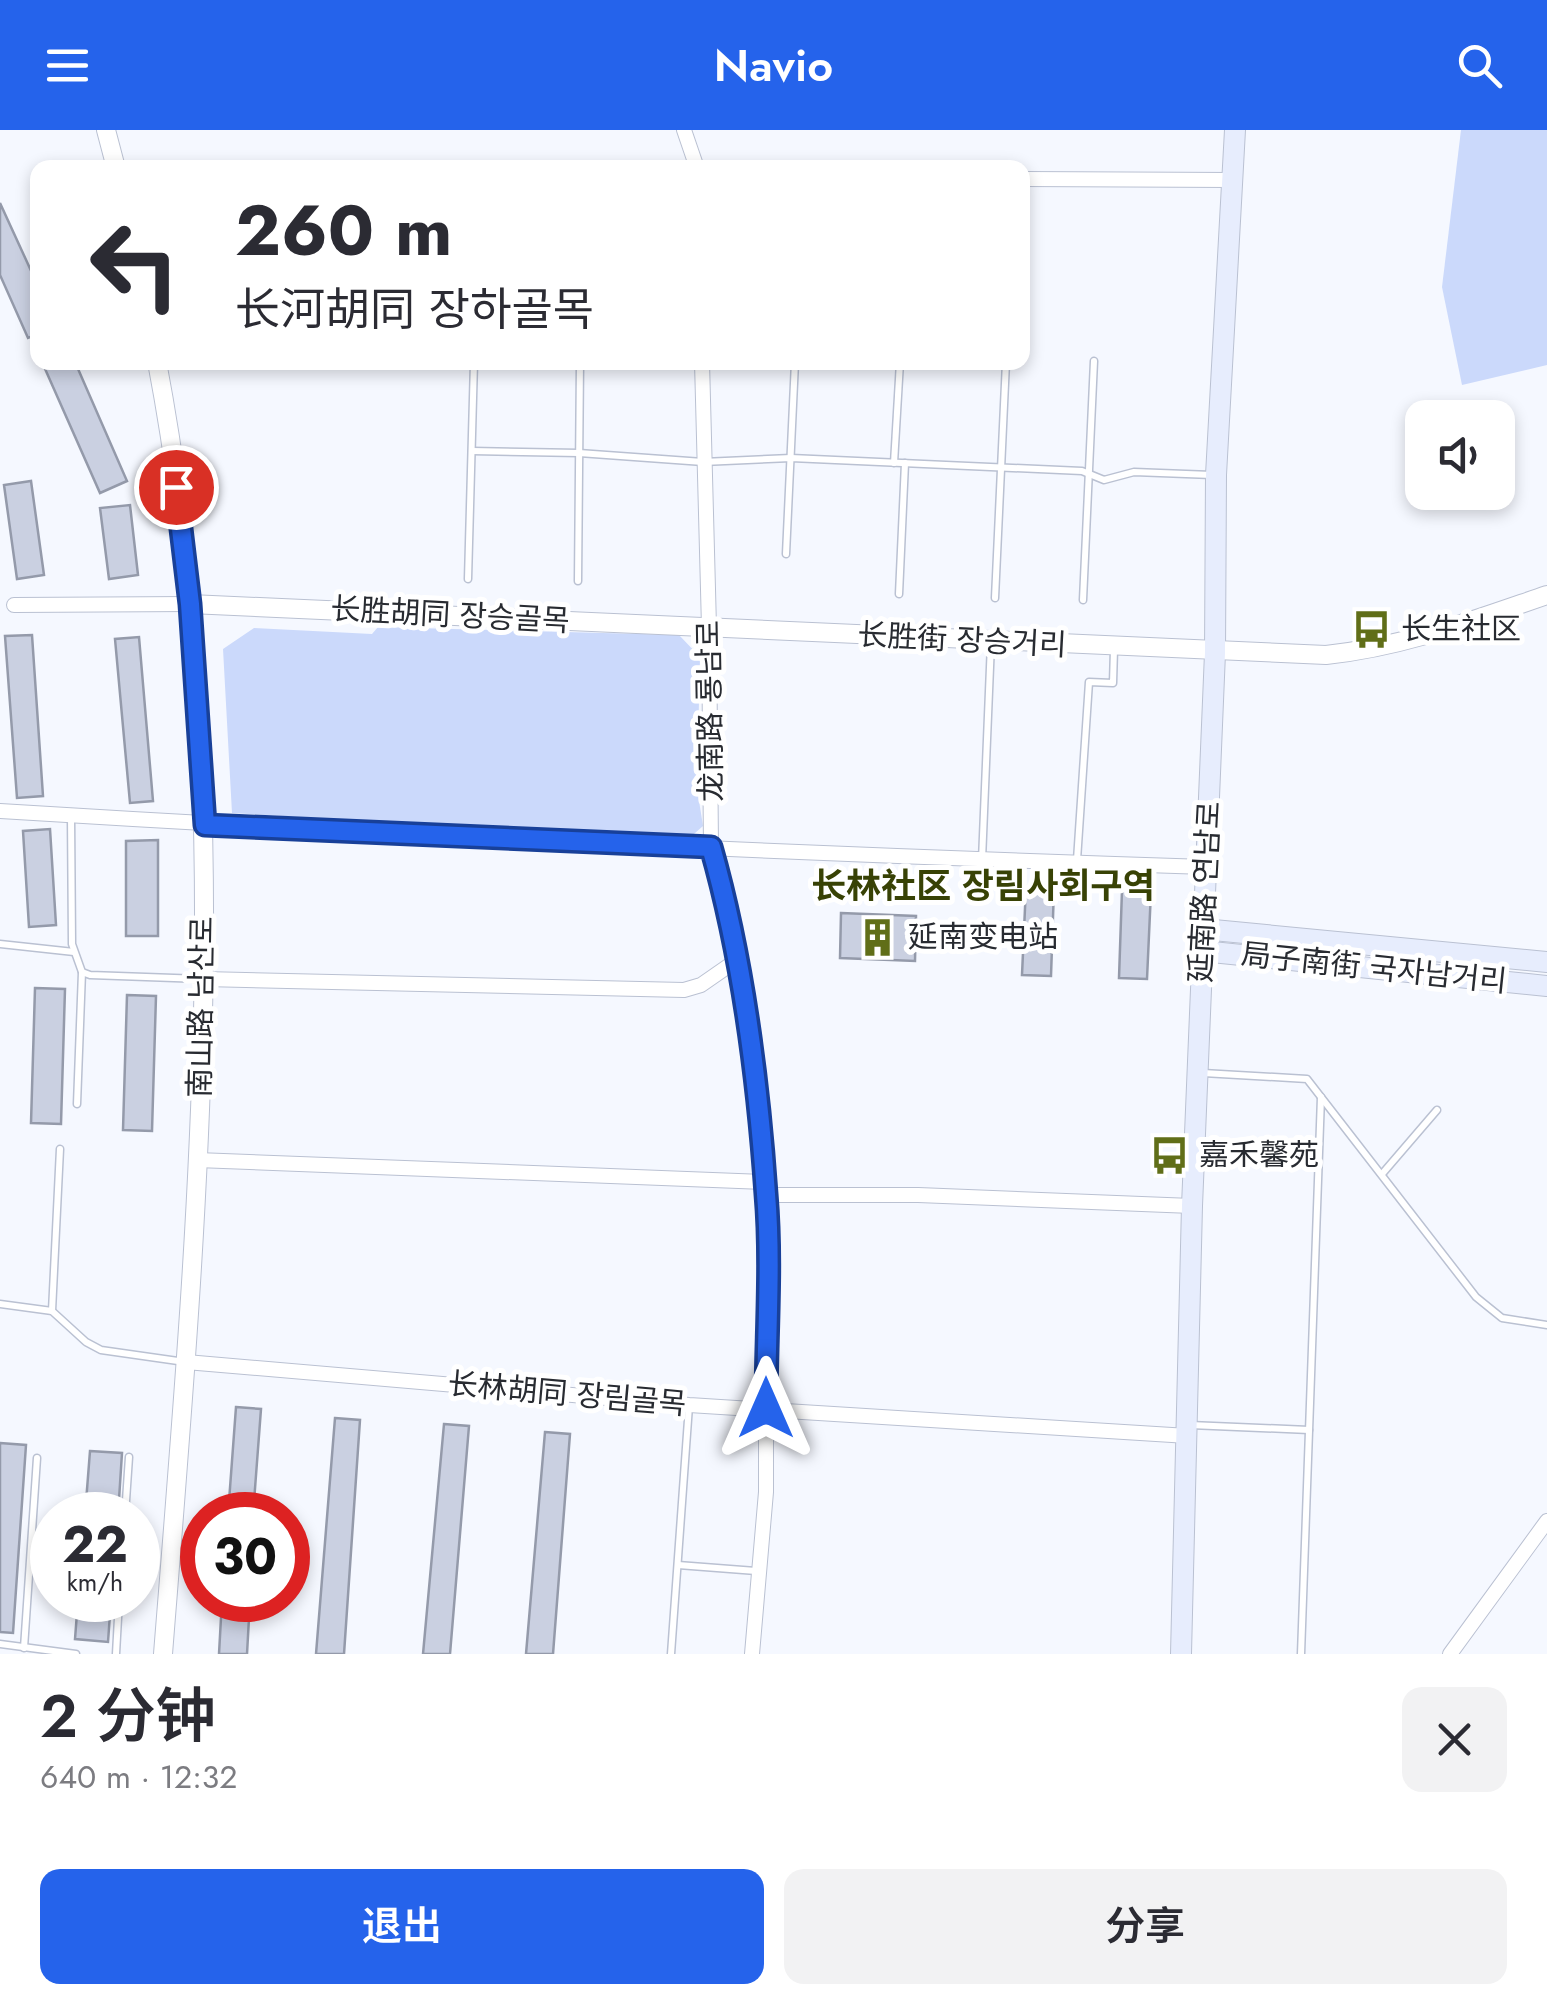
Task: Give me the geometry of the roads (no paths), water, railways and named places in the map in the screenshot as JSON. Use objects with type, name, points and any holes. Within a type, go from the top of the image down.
[{"type":"main road","name":"延南路 연남로","points":[[1180,1654],[1192,1206],[1215,652],[1216,475],[1234,130]]},
{"type":"main road","name":"局子南街 국자남거리","points":[[1203,929],[1547,962]]},
{"type":"main road","name":"局子南街 국자남거리","points":[[1202,951],[1547,986]]},
{"type":"street","points":[[106,130],[114,160]]},
{"type":"street","points":[[684,130],[694,160]]},
{"type":"street","points":[[1030,179],[1232,180]]},
{"type":"street","name":"南山路 남산로","points":[[158,370],[190,604],[205,825],[197,1160],[164,1654]]},
{"type":"street","name":"龙南路 룡남로","points":[[702,370],[711,847],[725,895],[746,1014],[766,1189],[766,1492],[752,1654]]},
{"type":"street","name":"长胜街 장승거리","points":[[709,627],[1326,655],[1372,650],[1436,634],[1547,595]]},
{"type":"street","points":[[14,605],[190,604]]},
{"type":"street","name":"长胜胡同 장승골목","points":[[190,604],[709,627]]},
{"type":"street","points":[[0,811],[205,825],[982,861],[1206,867]]},
{"type":"street","points":[[204,979],[684,990],[701,985],[737,960]]},
{"type":"street","points":[[197,1160],[1192,1206]]},
{"type":"street","name":"长林胡同 장림골목","points":[[186,1362],[689,1405],[1188,1430]]},
{"type":"street","points":[[1450,1654],[1547,1522]]},
{"type":"lane","points":[[1083,600],[1094,361]]},
{"type":"lane","points":[[468,579],[474,370]]},
{"type":"lane","points":[[578,581],[580,370]]},
{"type":"lane","points":[[786,554],[795,370]]},
{"type":"lane","points":[[894,463],[900,370]]},
{"type":"lane","points":[[995,598],[1006,370]]},
{"type":"lane","points":[[472,451],[579,453],[703,462],[791,458],[906,463],[1089,472],[1104,480],[1134,472],[1216,475]]},
{"type":"lane","points":[[899,594],[906,463]]},
{"type":"lane","points":[[982,861],[991,641]]},
{"type":"lane","points":[[1077,863],[1089,682],[1113,683],[1114,648]]},
{"type":"lane","points":[[71,815],[74,952],[82,972],[77,1104]]},
{"type":"lane","points":[[0,944],[74,952]]},
{"type":"lane","points":[[82,972],[204,979]]},
{"type":"lane","points":[[1197,1073],[1307,1079],[1487,1309],[1509,1320],[1547,1325]]},
{"type":"lane","points":[[1300,1654],[1321,1097]]},
{"type":"lane","points":[[1382,1174],[1437,1110]]},
{"type":"lane","points":[[52,1311],[60,1149]]},
{"type":"lane","points":[[0,1304],[52,1311],[86,1342],[101,1350],[186,1362]]},
{"type":"lane","points":[[671,1654],[689,1405]]},
{"type":"lane","points":[[1188,1430],[1309,1430]]},
{"type":"lane","points":[[126,1492],[128,1457]]},
{"type":"lane","points":[[24,1648],[36,1458]]},
{"type":"lane","points":[[678,1565],[760,1571]]},
{"type":"lane","points":[[116,1654],[118,1622]]},
{"type":"lane","points":[[0,1644],[76,1654]]},
{"type":"place","name":"长生社区","points":[[1371,629]]},
{"type":"place","name":"延南变电站","points":[[878,937]]},
{"type":"place","name":"嘉禾馨苑","points":[[1169,1155]]},
{"type":"district","name":"长林社区 장림사회구역","points":[[983,886]]}]
